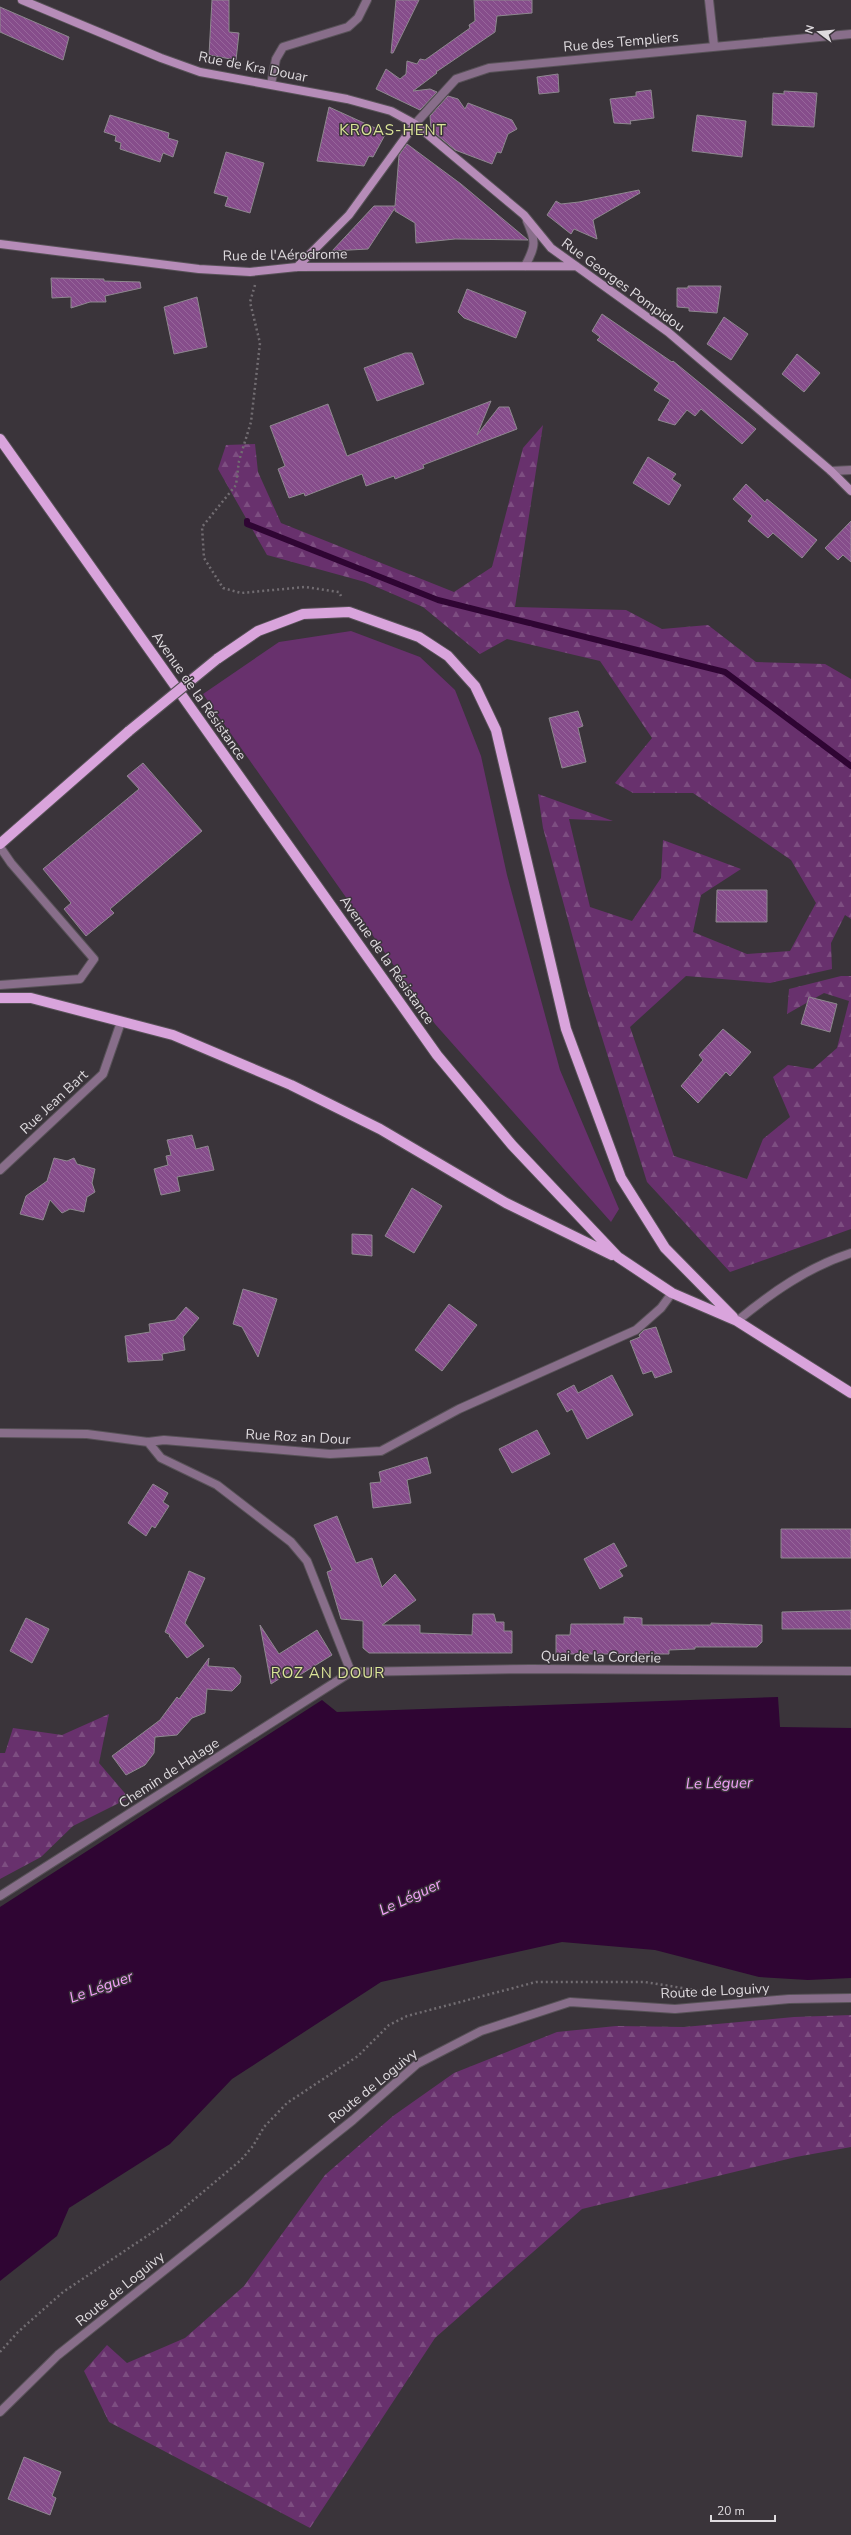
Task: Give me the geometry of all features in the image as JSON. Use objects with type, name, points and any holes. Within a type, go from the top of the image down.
[{"type":"main road","name":"Rue de Kra Douar","points":[[22,0],[174,64],[213,76],[271,84],[347,99],[391,111],[415,124]]},
{"type":"main road","name":"Rue Georges Pompidou","points":[[415,124],[524,215],[551,248],[668,332],[831,472],[851,491]]},
{"type":"main road","points":[[297,267],[349,215],[415,124]]},
{"type":"main road","name":"Rue de l'Aérodrome","points":[[0,244],[199,269],[259,272],[297,267],[576,266]]},
{"type":"main road","name":"Avenue de la Résistance","points":[[0,439],[437,1055],[512,1145],[618,1257],[672,1293],[737,1322],[851,1393]]},
{"type":"main road","points":[[0,846],[129,730],[217,659],[258,631],[303,614],[350,612],[419,637],[448,656],[475,686],[496,730],[566,1029],[621,1178],[665,1248],[737,1322]]},
{"type":"main road","points":[[0,998],[31,998],[173,1035],[291,1085],[380,1129],[506,1203],[618,1257]]},
{"type":"street","points":[[271,84],[276,58],[283,47],[348,27],[358,18],[366,0]]},
{"type":"street","points":[[709,0],[714,46]]},
{"type":"street","name":"Rue des Templiers","points":[[415,124],[456,79],[489,68],[851,34]]},
{"type":"street","points":[[524,215],[534,237],[534,249],[525,266]]},
{"type":"street","points":[[831,472],[851,470]]},
{"type":"street","points":[[0,846],[11,863],[94,959],[80,979],[0,985]]},
{"type":"street","name":"Rue Jean Bart","points":[[0,1170],[103,1074],[121,1022]]},
{"type":"street","points":[[737,1322],[764,1300],[825,1261],[851,1253]]},
{"type":"street","name":"Rue Roz an Dour","points":[[0,1433],[87,1434],[148,1442],[164,1440],[330,1454],[381,1451],[459,1409],[636,1330],[661,1308],[672,1293]]},
{"type":"street","points":[[148,1442],[161,1458],[217,1485],[291,1542],[307,1561],[351,1672]]},
{"type":"street","name":"Quai de la Corderie","points":[[351,1672],[530,1669],[851,1671]]},
{"type":"street","name":"Chemin de Halage","points":[[0,1896],[351,1672]]},
{"type":"street","name":"Route de Loguivy","points":[[0,2412],[58,2355],[353,2120],[417,2064],[481,2031],[570,2002],[675,2009],[789,1999],[851,1998]]},
{"type":"path","points":[[259,272],[250,302],[260,343],[251,422],[239,461],[236,485],[202,527],[204,558],[222,588],[242,593],[305,587],[338,592],[350,612]]},
{"type":"green space","points":[[543,425],[515,607],[626,610],[662,629],[708,625],[756,662],[825,664],[851,679],[851,919],[845,915],[831,943],[832,969],[770,983],[686,976],[630,1027],[674,1156],[747,1179],[763,1139],[790,1117],[773,1077],[788,1065],[813,1069],[837,1048],[849,1001],[824,993],[787,1014],[789,989],[841,976],[851,976],[851,1229],[730,1272],[647,1182],[586,986],[543,828],[538,794],[613,821],[569,819],[590,907],[632,921],[661,878],[663,840],[741,869],[701,895],[693,932],[747,954],[790,951],[816,903],[791,860],[693,793],[633,793],[615,783],[652,738],[600,661],[507,639],[480,654],[423,607],[365,582],[267,555],[218,469],[226,445],[255,444],[258,472],[281,523],[454,592],[492,567],[523,448]]},
{"type":"green space","points":[[351,631],[420,657],[455,690],[481,756],[507,875],[560,1070],[619,1209],[611,1222],[435,1024],[203,694],[279,642]]},
{"type":"green space","points":[[109,1714],[99,1763],[129,1798],[73,1826],[41,1857],[0,1879],[0,1753],[5,1753],[13,1728],[62,1735]]},
{"type":"green space","points":[[851,2015],[851,2147],[796,2157],[582,2209],[435,2338],[310,2528],[109,2422],[84,2371],[107,2345],[127,2363],[185,2338],[244,2286],[325,2175],[393,2116],[454,2073],[557,2032],[616,2026],[684,2027],[794,2017]]},
{"type":"water","name":"Le Léguer","points":[[778,1697],[780,1727],[851,1728],[851,1978],[808,1980],[759,1977],[655,1950],[562,1942],[381,1982],[232,2079],[170,2144],[69,2208],[57,2236],[0,2281],[0,1907],[322,1700],[337,1712]]},
{"type":"building","points":[[212,0],[229,0],[229,32],[239,33],[236,60],[209,55]]},
{"type":"building","points":[[396,0],[419,0],[393,53],[391,53]]},
{"type":"building","points":[[474,0],[532,0],[532,13],[497,16],[495,32],[436,72],[437,73],[413,91],[430,89],[437,92],[420,110],[376,89],[386,69],[400,79],[406,74],[407,61],[417,64],[420,59],[425,60],[470,28],[469,25],[475,21]]},
{"type":"building","points":[[0,7],[69,37],[63,60],[0,32]]},
{"type":"building","points":[[558,74],[559,92],[539,94],[537,77]]},
{"type":"building","points":[[651,90],[654,118],[630,121],[631,124],[614,123],[610,99],[636,96],[636,92]]},
{"type":"building","points":[[784,91],[817,93],[814,127],[772,125],[773,93],[784,94]]},
{"type":"building","points":[[448,96],[458,99],[465,109],[468,103],[512,120],[517,129],[508,134],[501,153],[497,152],[492,164],[455,150],[431,130],[430,116]]},
{"type":"building","points":[[329,107],[386,133],[373,157],[369,156],[364,166],[317,161]]},
{"type":"building","points":[[110,115],[169,133],[168,138],[178,141],[173,157],[163,153],[160,162],[120,149],[121,143],[115,141],[116,136],[104,132]]},
{"type":"building","points":[[697,115],[746,121],[742,157],[692,151]]},
{"type":"building","points":[[407,144],[461,184],[528,240],[455,239],[416,243],[415,223],[395,211],[395,208],[368,249],[332,251],[374,206],[395,206],[399,155]]},
{"type":"building","points":[[226,152],[264,163],[250,213],[225,206],[228,197],[214,193]]},
{"type":"building","points":[[639,190],[640,193],[593,220],[597,239],[574,229],[571,234],[547,215],[556,201],[561,204],[579,202]]},
{"type":"building","points":[[51,278],[104,279],[104,281],[140,282],[141,288],[105,296],[106,302],[90,302],[71,308],[71,297],[52,298]]},
{"type":"building","points":[[688,286],[721,286],[717,313],[689,311],[689,308],[677,307],[677,288],[688,288]]},
{"type":"building","points":[[467,289],[526,312],[516,338],[464,318],[458,312]]},
{"type":"building","points":[[197,297],[207,347],[174,354],[164,307]]},
{"type":"building","points":[[602,314],[672,362],[673,361],[756,429],[742,444],[701,409],[695,416],[687,410],[675,425],[658,420],[670,400],[654,390],[659,383],[597,340],[600,337],[592,331]]},
{"type":"building","points":[[724,317],[748,334],[731,360],[707,344]]},
{"type":"building","points":[[405,353],[412,353],[424,384],[377,401],[364,368]]},
{"type":"building","points":[[797,354],[820,373],[804,392],[782,374]]},
{"type":"building","points":[[491,401],[477,435],[499,407],[509,407],[517,429],[423,465],[424,468],[395,479],[394,476],[366,486],[362,474],[305,496],[304,493],[289,498],[278,469],[285,466],[270,426],[328,404],[347,456]]},
{"type":"building","points":[[648,457],[676,474],[672,479],[681,485],[669,505],[633,483]]},
{"type":"building","points":[[746,484],[765,502],[767,499],[817,540],[802,558],[773,533],[768,538],[748,521],[752,516],[733,499]]},
{"type":"building","points":[[851,521],[851,562],[843,555],[838,560],[825,548]]},
{"type":"building","points":[[578,711],[583,726],[578,728],[586,762],[562,768],[549,718]]},
{"type":"building","points":[[143,763],[202,831],[110,909],[114,913],[86,936],[64,909],[71,903],[43,869],[139,789],[127,776]]},
{"type":"building","points":[[717,890],[767,890],[767,922],[716,922]]},
{"type":"building","points":[[809,997],[837,1004],[830,1032],[801,1024]]},
{"type":"building","points":[[723,1029],[751,1052],[730,1076],[726,1072],[698,1103],[681,1086],[703,1060],[699,1055]]},
{"type":"building","points":[[192,1135],[196,1149],[208,1146],[214,1170],[177,1177],[180,1191],[161,1195],[154,1169],[168,1165],[166,1156],[171,1155],[167,1140]]},
{"type":"building","points":[[54,1158],[67,1161],[74,1158],[77,1164],[95,1169],[92,1183],[95,1192],[87,1197],[84,1212],[70,1209],[62,1213],[50,1200],[43,1220],[20,1214],[26,1196],[47,1181]]},
{"type":"building","points":[[412,1188],[442,1206],[414,1253],[385,1236]]},
{"type":"building","points":[[352,1234],[372,1235],[372,1256],[352,1254]]},
{"type":"building","points":[[243,1289],[277,1299],[258,1357],[242,1327],[233,1324]]},
{"type":"building","points":[[449,1304],[477,1325],[442,1371],[415,1350]]},
{"type":"building","points":[[186,1307],[199,1318],[183,1337],[185,1350],[162,1354],[163,1360],[128,1362],[125,1336],[150,1332],[149,1324],[175,1320]]},
{"type":"building","points":[[656,1327],[672,1372],[655,1378],[652,1371],[643,1374],[630,1341],[640,1337],[639,1335],[644,1330]]},
{"type":"building","points":[[612,1375],[633,1415],[587,1439],[572,1409],[567,1412],[557,1394],[574,1385],[578,1393]]},
{"type":"building","points":[[537,1430],[550,1454],[512,1473],[499,1449]]},
{"type":"building","points":[[427,1457],[431,1473],[407,1480],[411,1503],[373,1508],[370,1483],[381,1482],[379,1472]]},
{"type":"building","points":[[153,1484],[168,1493],[163,1502],[169,1506],[155,1528],[152,1526],[146,1536],[128,1523]]},
{"type":"building","points":[[337,1516],[356,1563],[372,1558],[382,1587],[395,1574],[416,1600],[382,1625],[420,1625],[420,1633],[472,1635],[473,1614],[494,1614],[496,1622],[504,1622],[504,1631],[512,1631],[512,1653],[369,1653],[363,1648],[363,1621],[341,1619],[327,1572],[332,1570],[314,1525]]},
{"type":"building","points":[[781,1529],[851,1529],[851,1558],[781,1558]]},
{"type":"building","points":[[614,1543],[627,1566],[619,1570],[623,1576],[600,1589],[584,1559]]},
{"type":"building","points":[[189,1571],[205,1578],[185,1623],[204,1646],[187,1658],[169,1636],[170,1635],[165,1632]]},
{"type":"building","points":[[851,1610],[851,1629],[782,1629],[782,1612]]},
{"type":"building","points":[[624,1617],[642,1618],[642,1625],[711,1625],[711,1623],[762,1625],[762,1642],[757,1647],[695,1647],[695,1649],[669,1650],[669,1654],[556,1654],[556,1635],[570,1635],[571,1624],[624,1624]]},
{"type":"building","points":[[26,1618],[49,1629],[32,1663],[10,1651]]},
{"type":"building","points":[[260,1625],[279,1654],[317,1630],[332,1655],[295,1678],[290,1672],[271,1684]]},
{"type":"building","points":[[209,1658],[208,1666],[234,1668],[241,1676],[240,1683],[232,1691],[207,1689],[205,1713],[192,1718],[177,1735],[155,1737],[154,1753],[145,1765],[126,1775],[112,1756],[160,1720],[177,1697],[179,1699]]},
{"type":"building","points":[[24,2457],[61,2472],[52,2496],[56,2498],[50,2515],[8,2499]]},
{"type":"waterway","points":[[247,521],[247,524],[438,600],[725,672],[851,766]]},
{"type":"district","name":"KROAS-HENT","points":[[393,130]]},
{"type":"district","name":"ROZ AN DOUR","points":[[328,1673]]}]
